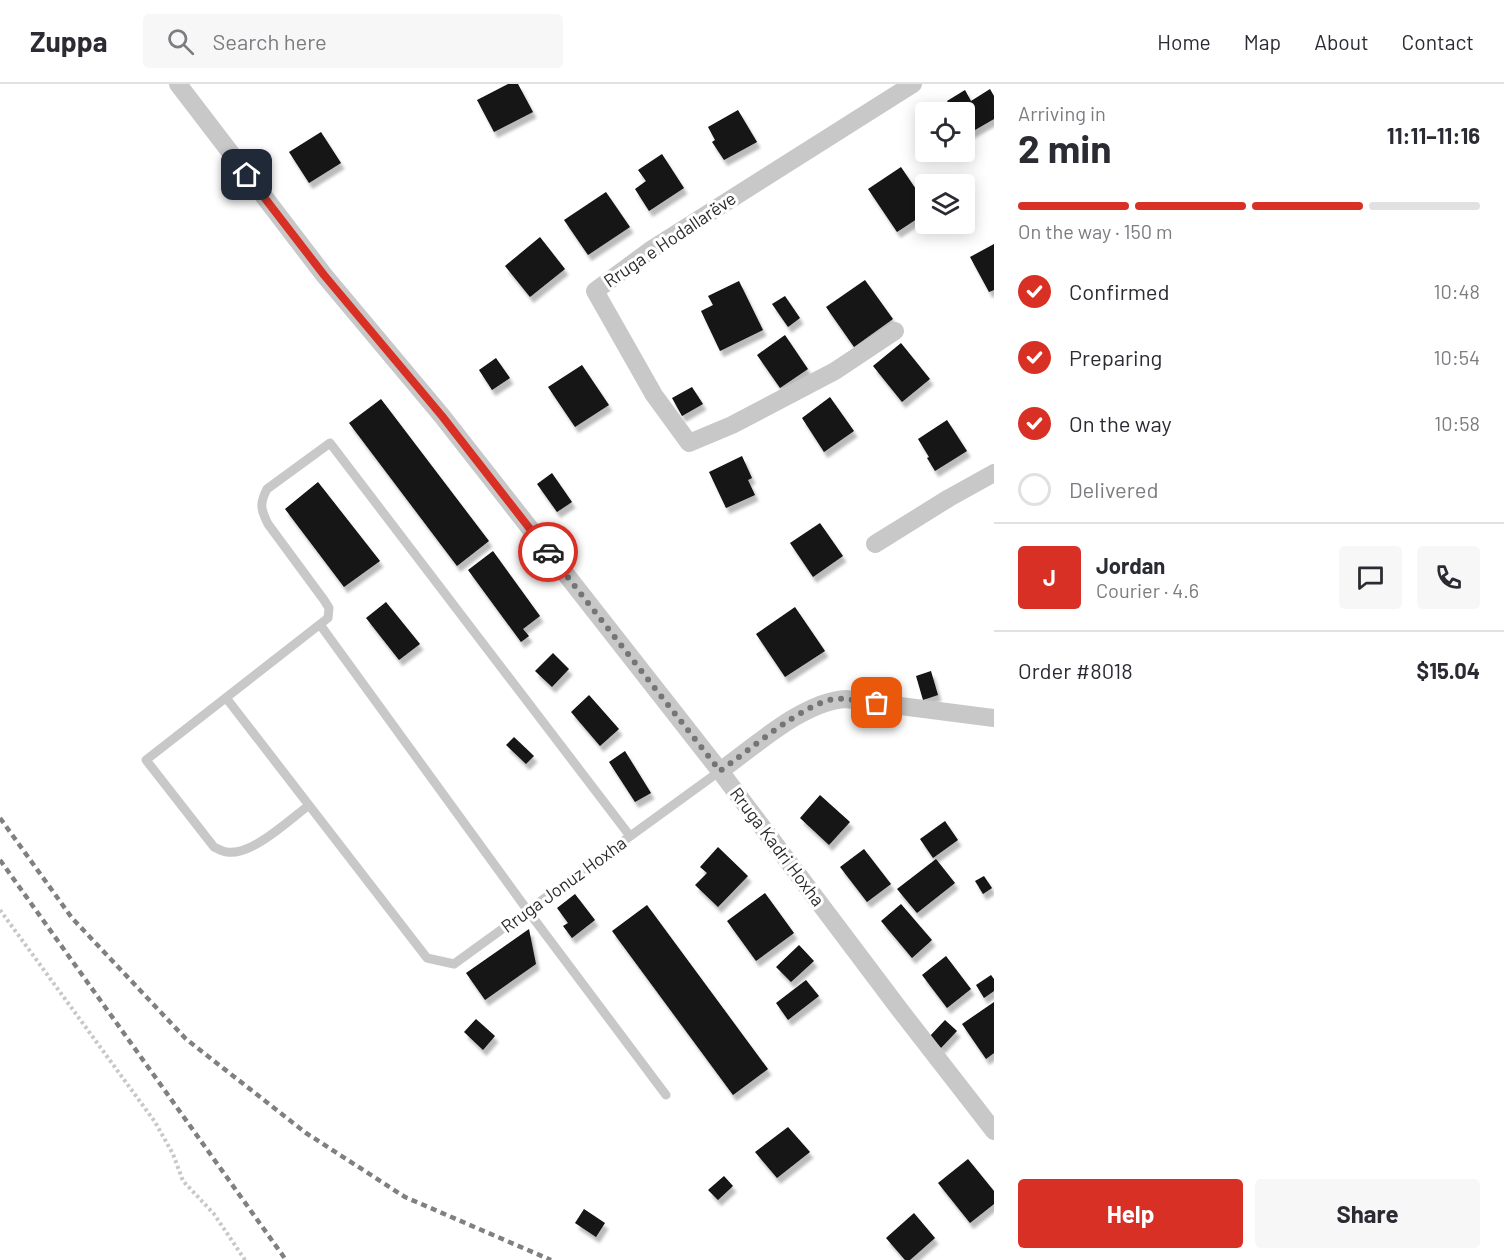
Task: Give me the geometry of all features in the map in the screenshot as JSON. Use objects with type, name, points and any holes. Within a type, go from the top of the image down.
[{"type":"street","name":"Rruga Kadri Hoxha","points":[[178,84],[324,275],[442,416],[720,771],[900,1011],[994,1131]]},
{"type":"street","name":"Rruga e Hodallarëve","points":[[895,331],[835,370],[732,425],[689,443],[654,394],[595,291],[652,249],[913,84]]},
{"type":"street","points":[[875,544],[994,474]]},
{"type":"street","name":"Rruga Jonuz Hoxha","points":[[720,771],[806,709],[832,699],[994,718]]},
{"type":"lane","points":[[308,806],[255,845],[241,851],[227,852],[214,847],[146,760],[321,626],[328,618],[329,608],[268,524],[262,512],[261,499],[267,489],[330,443],[630,836]]},
{"type":"lane","points":[[321,626],[528,911],[666,1095]]},
{"type":"lane","name":"Rruga Jonuz Hoxha","points":[[227,699],[426,958],[454,964],[720,771]]},
{"type":"path","points":[[0,910],[155,1122],[173,1154],[183,1181],[214,1214],[245,1260]]},
{"type":"building","points":[[508,84],[518,84],[533,112],[494,132],[477,100]]},
{"type":"building","points":[[990,89],[994,96],[994,119],[975,130],[975,102],[947,101],[965,90],[971,101]]},
{"type":"building","points":[[738,110],[757,142],[724,160],[712,142],[715,140],[708,127]]},
{"type":"building","points":[[321,132],[341,163],[309,183],[289,152]]},
{"type":"building","points":[[662,154],[684,188],[649,211],[635,189],[646,181],[638,170]]},
{"type":"building","points":[[901,167],[915,188],[915,220],[897,232],[868,189]]},
{"type":"building","points":[[606,192],[630,227],[588,255],[564,220]]},
{"type":"building","points":[[540,237],[565,269],[530,297],[505,266]]},
{"type":"building","points":[[994,244],[994,290],[989,292],[970,257]]},
{"type":"building","points":[[865,280],[893,319],[854,347],[826,307]]},
{"type":"building","points":[[739,281],[763,330],[720,351],[701,311],[713,305],[708,296]]},
{"type":"building","points":[[785,296],[800,318],[788,327],[772,304]]},
{"type":"building","points":[[785,335],[808,369],[780,388],[757,355]]},
{"type":"building","points":[[901,343],[930,379],[902,402],[873,366]]},
{"type":"building","points":[[496,358],[510,378],[492,390],[479,370]]},
{"type":"building","points":[[582,365],[609,405],[575,427],[548,387]]},
{"type":"building","points":[[692,387],[703,404],[682,416],[672,398]]},
{"type":"building","points":[[830,397],[854,431],[824,452],[802,418]]},
{"type":"building","points":[[381,399],[489,541],[457,566],[349,423]]},
{"type":"building","points":[[947,420],[967,451],[935,471],[918,439]]},
{"type":"building","points":[[742,456],[752,478],[748,480],[755,495],[726,508],[709,472]]},
{"type":"building","points":[[552,473],[572,502],[557,512],[537,484]]},
{"type":"building","points":[[318,482],[380,561],[344,587],[285,509]]},
{"type":"building","points":[[820,523],[843,556],[813,577],[790,543]]},
{"type":"building","points":[[493,551],[540,616],[523,629],[529,636],[521,642],[468,570]]},
{"type":"building","points":[[386,602],[420,644],[399,660],[366,618]]},
{"type":"building","points":[[795,607],[825,651],[785,677],[756,634]]},
{"type":"building","points":[[553,653],[569,669],[552,687],[535,671]]},
{"type":"building","points":[[931,671],[938,695],[923,700],[916,676]]},
{"type":"building","points":[[589,695],[619,729],[600,746],[571,712]]},
{"type":"building","points":[[514,737],[534,756],[526,764],[506,745]]},
{"type":"building","points":[[625,751],[651,793],[635,802],[609,762]]},
{"type":"building","points":[[820,795],[850,822],[829,845],[800,818]]},
{"type":"building","points":[[945,821],[958,840],[933,858],[920,839]]},
{"type":"building","points":[[718,847],[748,876],[718,907],[695,885],[707,873],[700,867]]},
{"type":"building","points":[[864,849],[891,884],[867,902],[840,867]]},
{"type":"building","points":[[936,859],[955,883],[917,913],[897,889]]},
{"type":"building","points":[[984,876],[992,888],[983,894],[975,881]]},
{"type":"building","points":[[765,893],[794,933],[756,961],[727,921]]},
{"type":"building","points":[[575,894],[595,920],[572,938],[563,926],[568,923],[557,908]]},
{"type":"building","points":[[901,904],[932,940],[912,958],[881,921]]},
{"type":"building","points":[[647,905],[768,1069],[733,1095],[612,931]]},
{"type":"building","points":[[529,929],[536,964],[485,1000],[466,973]]},
{"type":"building","points":[[799,945],[814,961],[791,982],[776,967]]},
{"type":"building","points":[[946,956],[971,989],[947,1008],[922,975]]},
{"type":"building","points":[[991,975],[994,979],[994,991],[984,998],[976,985]]},
{"type":"building","points":[[806,980],[819,996],[788,1020],[776,1003]]},
{"type":"building","points":[[994,1002],[994,1053],[986,1059],[962,1024]]},
{"type":"building","points":[[476,1019],[495,1036],[483,1050],[464,1032]]},
{"type":"building","points":[[945,1020],[957,1031],[941,1048],[929,1037]]},
{"type":"building","points":[[788,1127],[810,1152],[777,1178],[755,1152]]},
{"type":"building","points":[[968,1159],[994,1191],[994,1204],[970,1223],[938,1183]]},
{"type":"building","points":[[724,1176],[733,1186],[718,1200],[708,1190]]},
{"type":"building","points":[[584,1209],[605,1223],[596,1237],[575,1223]]},
{"type":"building","points":[[914,1213],[935,1238],[910,1260],[905,1260],[886,1238]]},
{"type":"railway","points":[[0,818],[72,918],[186,1039],[306,1133],[405,1197],[551,1260]]},
{"type":"railway","points":[[0,860],[286,1260]]},
{"type":"way so far","points":[[548,552],[720,771],[806,709],[832,699],[877,703]]},
{"type":"route","points":[[247,175],[324,275],[442,416],[548,552]]}]
